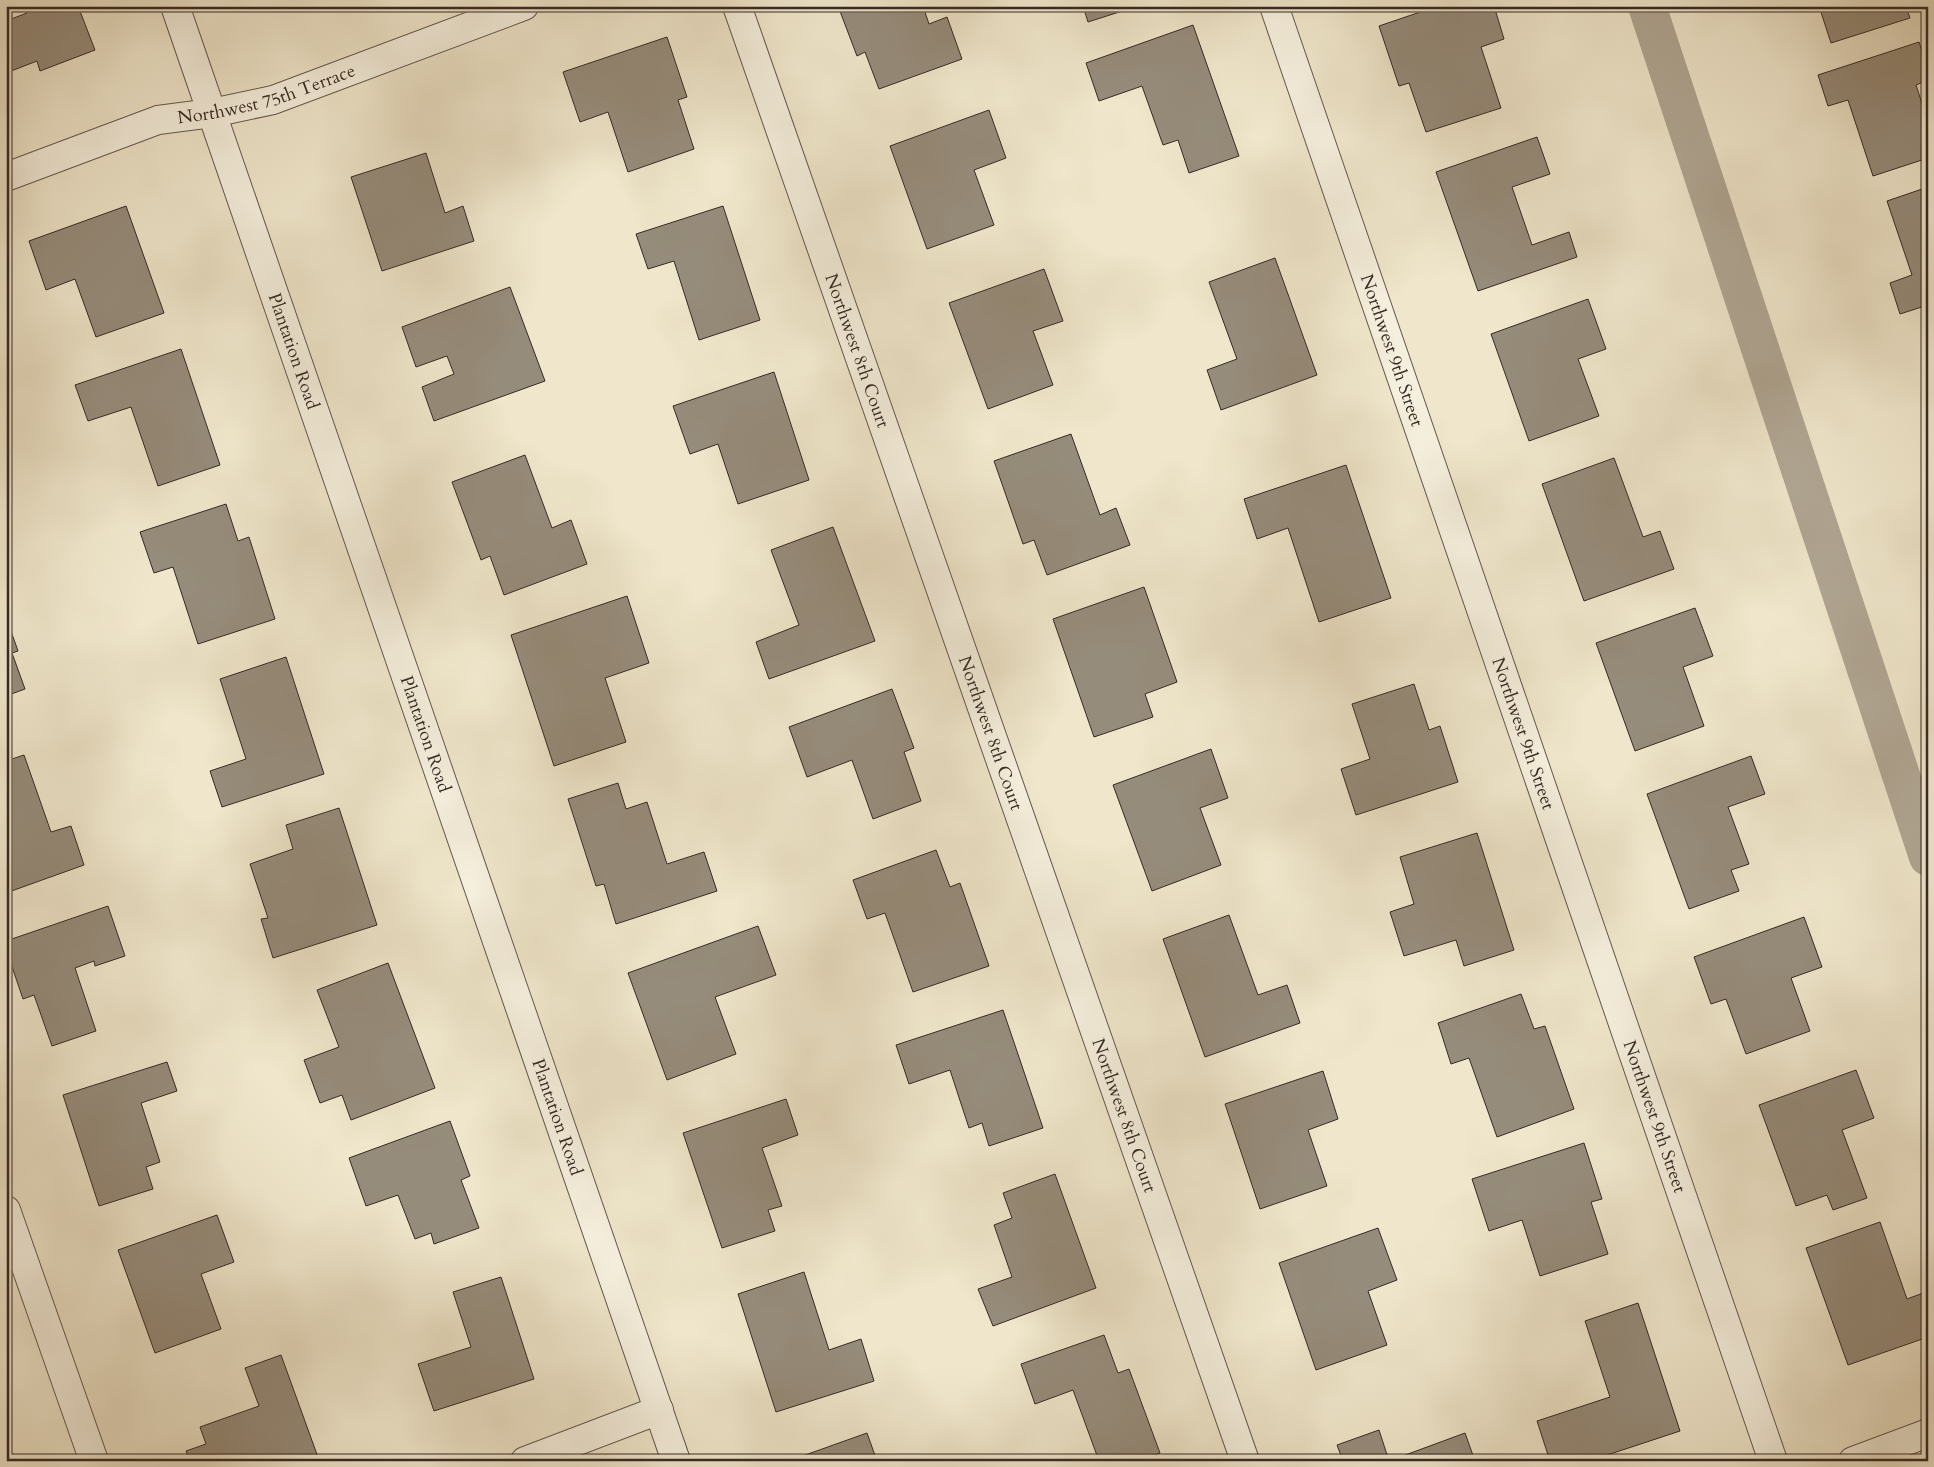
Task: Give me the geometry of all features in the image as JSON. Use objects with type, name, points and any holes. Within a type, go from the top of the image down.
[{"type":"street","name":"Plantation Road","points":[[175,6],[676,1461]]},
{"type":"street","name":"Northwest 75th Terrace","points":[[6,178],[158,120],[212,113],[273,100],[524,6]]},
{"type":"street","name":"Northwest 8th Court","points":[[737,6],[1246,1461]]},
{"type":"street","name":"Northwest 9th Street","points":[[1274,6],[1773,1461]]},
{"type":"street","points":[[6,1210],[94,1461]]},
{"type":"street","points":[[524,1461],[659,1410]]},
{"type":"street","points":[[1853,1461],[1928,1433]]},
{"type":"building","points":[[25,6],[78,6],[95,50],[40,71],[37,61],[6,73],[6,21],[27,13]]},
{"type":"building","points":[[838,6],[923,6],[929,24],[947,17],[962,59],[879,89],[865,52],[857,56]]},
{"type":"building","points":[[1083,6],[1138,6],[1088,22]]},
{"type":"building","points":[[1438,6],[1494,6],[1504,39],[1481,47],[1501,108],[1426,132],[1409,83],[1399,86],[1379,26]]},
{"type":"building","points":[[1819,6],[1906,6],[1910,18],[1831,43]]},
{"type":"building","points":[[1193,25],[1239,156],[1189,173],[1178,140],[1163,145],[1142,86],[1099,101],[1086,63]]},
{"type":"building","points":[[667,37],[687,97],[678,100],[694,149],[628,172],[608,112],[580,122],[563,72]]},
{"type":"building","points":[[1919,42],[1928,68],[1928,80],[1916,85],[1928,122],[1928,158],[1873,176],[1848,100],[1828,106],[1818,75]]},
{"type":"building","points":[[989,110],[1006,158],[974,170],[994,225],[927,249],[890,146]]},
{"type":"building","points":[[1537,137],[1550,174],[1512,187],[1532,245],[1569,232],[1577,257],[1478,291],[1436,172]]},
{"type":"building","points":[[426,153],[445,213],[463,206],[474,241],[382,271],[351,177]]},
{"type":"building","points":[[1928,187],[1928,305],[1900,314],[1890,283],[1912,275],[1887,201]]},
{"type":"building","points":[[126,206],[164,313],[96,337],[75,279],[46,290],[29,241]]},
{"type":"building","points":[[723,206],[760,320],[699,340],[674,261],[648,269],[636,234]]},
{"type":"building","points":[[1275,258],[1317,375],[1221,410],[1207,370],[1237,359],[1209,282]]},
{"type":"building","points":[[1044,269],[1063,321],[1033,331],[1053,385],[988,409],[949,303]]},
{"type":"building","points":[[510,287],[545,381],[434,421],[422,387],[454,374],[447,356],[416,367],[402,327]]},
{"type":"building","points":[[1588,299],[1606,349],[1578,359],[1599,416],[1529,441],[1491,334]]},
{"type":"building","points":[[181,349],[220,465],[158,486],[131,407],[88,421],[75,385]]},
{"type":"building","points":[[774,372],[809,480],[738,504],[718,444],[690,454],[673,406]]},
{"type":"building","points":[[1071,434],[1100,515],[1116,508],[1130,545],[1047,575],[1034,540],[1023,544],[994,461]]},
{"type":"building","points":[[525,455],[552,528],[571,520],[587,564],[504,595],[490,556],[481,560],[452,482]]},
{"type":"building","points":[[1614,458],[1643,537],[1660,531],[1674,569],[1584,601],[1542,484]]},
{"type":"building","points":[[1346,465],[1391,598],[1319,622],[1288,528],[1257,539],[1244,499]]},
{"type":"building","points":[[226,504],[238,541],[249,537],[275,619],[198,644],[173,567],[154,573],[140,532]]},
{"type":"building","points":[[833,527],[875,641],[769,679],[756,642],[799,625],[771,550]]},
{"type":"building","points":[[1144,587],[1177,682],[1145,694],[1153,717],[1094,737],[1053,619]]},
{"type":"building","points":[[627,596],[649,663],[605,678],[626,742],[554,766],[511,635]]},
{"type":"building","points":[[1695,608],[1713,656],[1683,667],[1704,726],[1635,751],[1596,643]]},
{"type":"building","points":[[6,617],[18,651],[12,653],[25,689],[6,696]]},
{"type":"building","points":[[286,657],[324,774],[222,807],[210,771],[246,759],[220,679]]},
{"type":"building","points":[[1414,684],[1429,730],[1440,726],[1458,782],[1356,815],[1341,769],[1370,759],[1352,704]]},
{"type":"building","points":[[892,689],[914,748],[904,752],[921,801],[873,819],[852,760],[807,777],[789,727]]},
{"type":"building","points":[[1211,749],[1228,798],[1200,808],[1221,865],[1152,891],[1113,785]]},
{"type":"building","points":[[24,755],[51,832],[71,826],[84,865],[6,893],[6,761]]},
{"type":"building","points":[[1751,756],[1765,794],[1728,807],[1749,864],[1731,870],[1739,891],[1689,909],[1647,794]]},
{"type":"building","points":[[618,783],[626,809],[647,802],[667,864],[704,852],[717,891],[616,924],[604,884],[596,886],[568,799]]},
{"type":"building","points":[[339,808],[377,925],[273,958],[261,919],[268,918],[250,864],[293,849],[286,825]]},
{"type":"building","points":[[1477,833],[1514,950],[1464,966],[1456,940],[1404,956],[1390,912],[1414,904],[1400,857]]},
{"type":"building","points":[[936,850],[950,887],[960,883],[989,966],[913,992],[885,913],[867,919],[853,880]]},
{"type":"building","points":[[108,906],[125,956],[95,966],[94,961],[75,968],[96,1031],[52,1046],[34,995],[23,999],[6,949],[6,941]]},
{"type":"building","points":[[1229,915],[1258,995],[1287,985],[1300,1023],[1205,1057],[1163,939]]},
{"type":"building","points":[[1804,917],[1822,967],[1791,978],[1810,1031],[1746,1054],[1726,999],[1711,1004],[1694,957]]},
{"type":"building","points":[[758,926],[776,975],[715,997],[736,1054],[667,1080],[628,973]]},
{"type":"building","points":[[388,963],[435,1088],[351,1120],[342,1095],[320,1103],[304,1060],[339,1047],[317,990]]},
{"type":"building","points":[[1521,994],[1534,1029],[1545,1026],[1574,1109],[1497,1137],[1469,1058],[1451,1064],[1438,1023]]},
{"type":"building","points":[[1003,1010],[1043,1128],[989,1146],[982,1123],[969,1128],[950,1070],[909,1084],[896,1045]]},
{"type":"building","points":[[167,1062],[177,1091],[141,1103],[160,1162],[146,1167],[153,1189],[99,1206],[63,1095]]},
{"type":"building","points":[[1856,1070],[1874,1118],[1842,1130],[1867,1198],[1833,1210],[1827,1195],[1796,1206],[1759,1105]]},
{"type":"building","points":[[1323,1071],[1338,1119],[1308,1130],[1327,1186],[1260,1209],[1225,1104]]},
{"type":"building","points":[[786,1099],[798,1135],[762,1148],[782,1206],[768,1210],[775,1231],[722,1248],[683,1133]]},
{"type":"building","points":[[450,1121],[470,1176],[461,1180],[479,1228],[434,1244],[431,1233],[415,1239],[398,1195],[366,1206],[349,1158]]},
{"type":"building","points":[[1584,1143],[1602,1199],[1591,1202],[1608,1254],[1540,1276],[1522,1220],[1489,1231],[1472,1179]]},
{"type":"building","points":[[1055,1174],[1096,1288],[993,1326],[978,1289],[1012,1277],[994,1225],[1012,1218],[1003,1193]]},
{"type":"building","points":[[217,1215],[234,1262],[201,1274],[221,1329],[155,1353],[118,1250]]},
{"type":"building","points":[[1880,1222],[1907,1299],[1926,1292],[1928,1299],[1928,1337],[1848,1365],[1806,1248]]},
{"type":"building","points":[[1378,1228],[1397,1280],[1368,1291],[1387,1345],[1316,1370],[1279,1263]]},
{"type":"building","points":[[804,1272],[829,1350],[861,1339],[874,1381],[776,1412],[738,1294]]},
{"type":"building","points":[[501,1277],[534,1379],[434,1411],[418,1364],[471,1347],[453,1292]]},
{"type":"building","points":[[1638,1303],[1680,1431],[1589,1461],[1550,1461],[1537,1421],[1610,1397],[1585,1321]]},
{"type":"building","points":[[1104,1335],[1118,1373],[1129,1369],[1160,1453],[1139,1461],[1099,1461],[1073,1390],[1035,1404],[1021,1364]]},
{"type":"building","points":[[281,1355],[319,1460],[190,1461],[186,1451],[206,1444],[200,1427],[259,1406],[245,1368]]},
{"type":"building","points":[[1379,1430],[1389,1461],[1343,1461],[1337,1445]]},
{"type":"building","points":[[867,1433],[877,1461],[794,1461],[794,1459]]},
{"type":"building","points":[[1465,1433],[1475,1461],[1389,1461]]},
{"type":"waterway","points":[[1647,6],[1928,857]]}]
